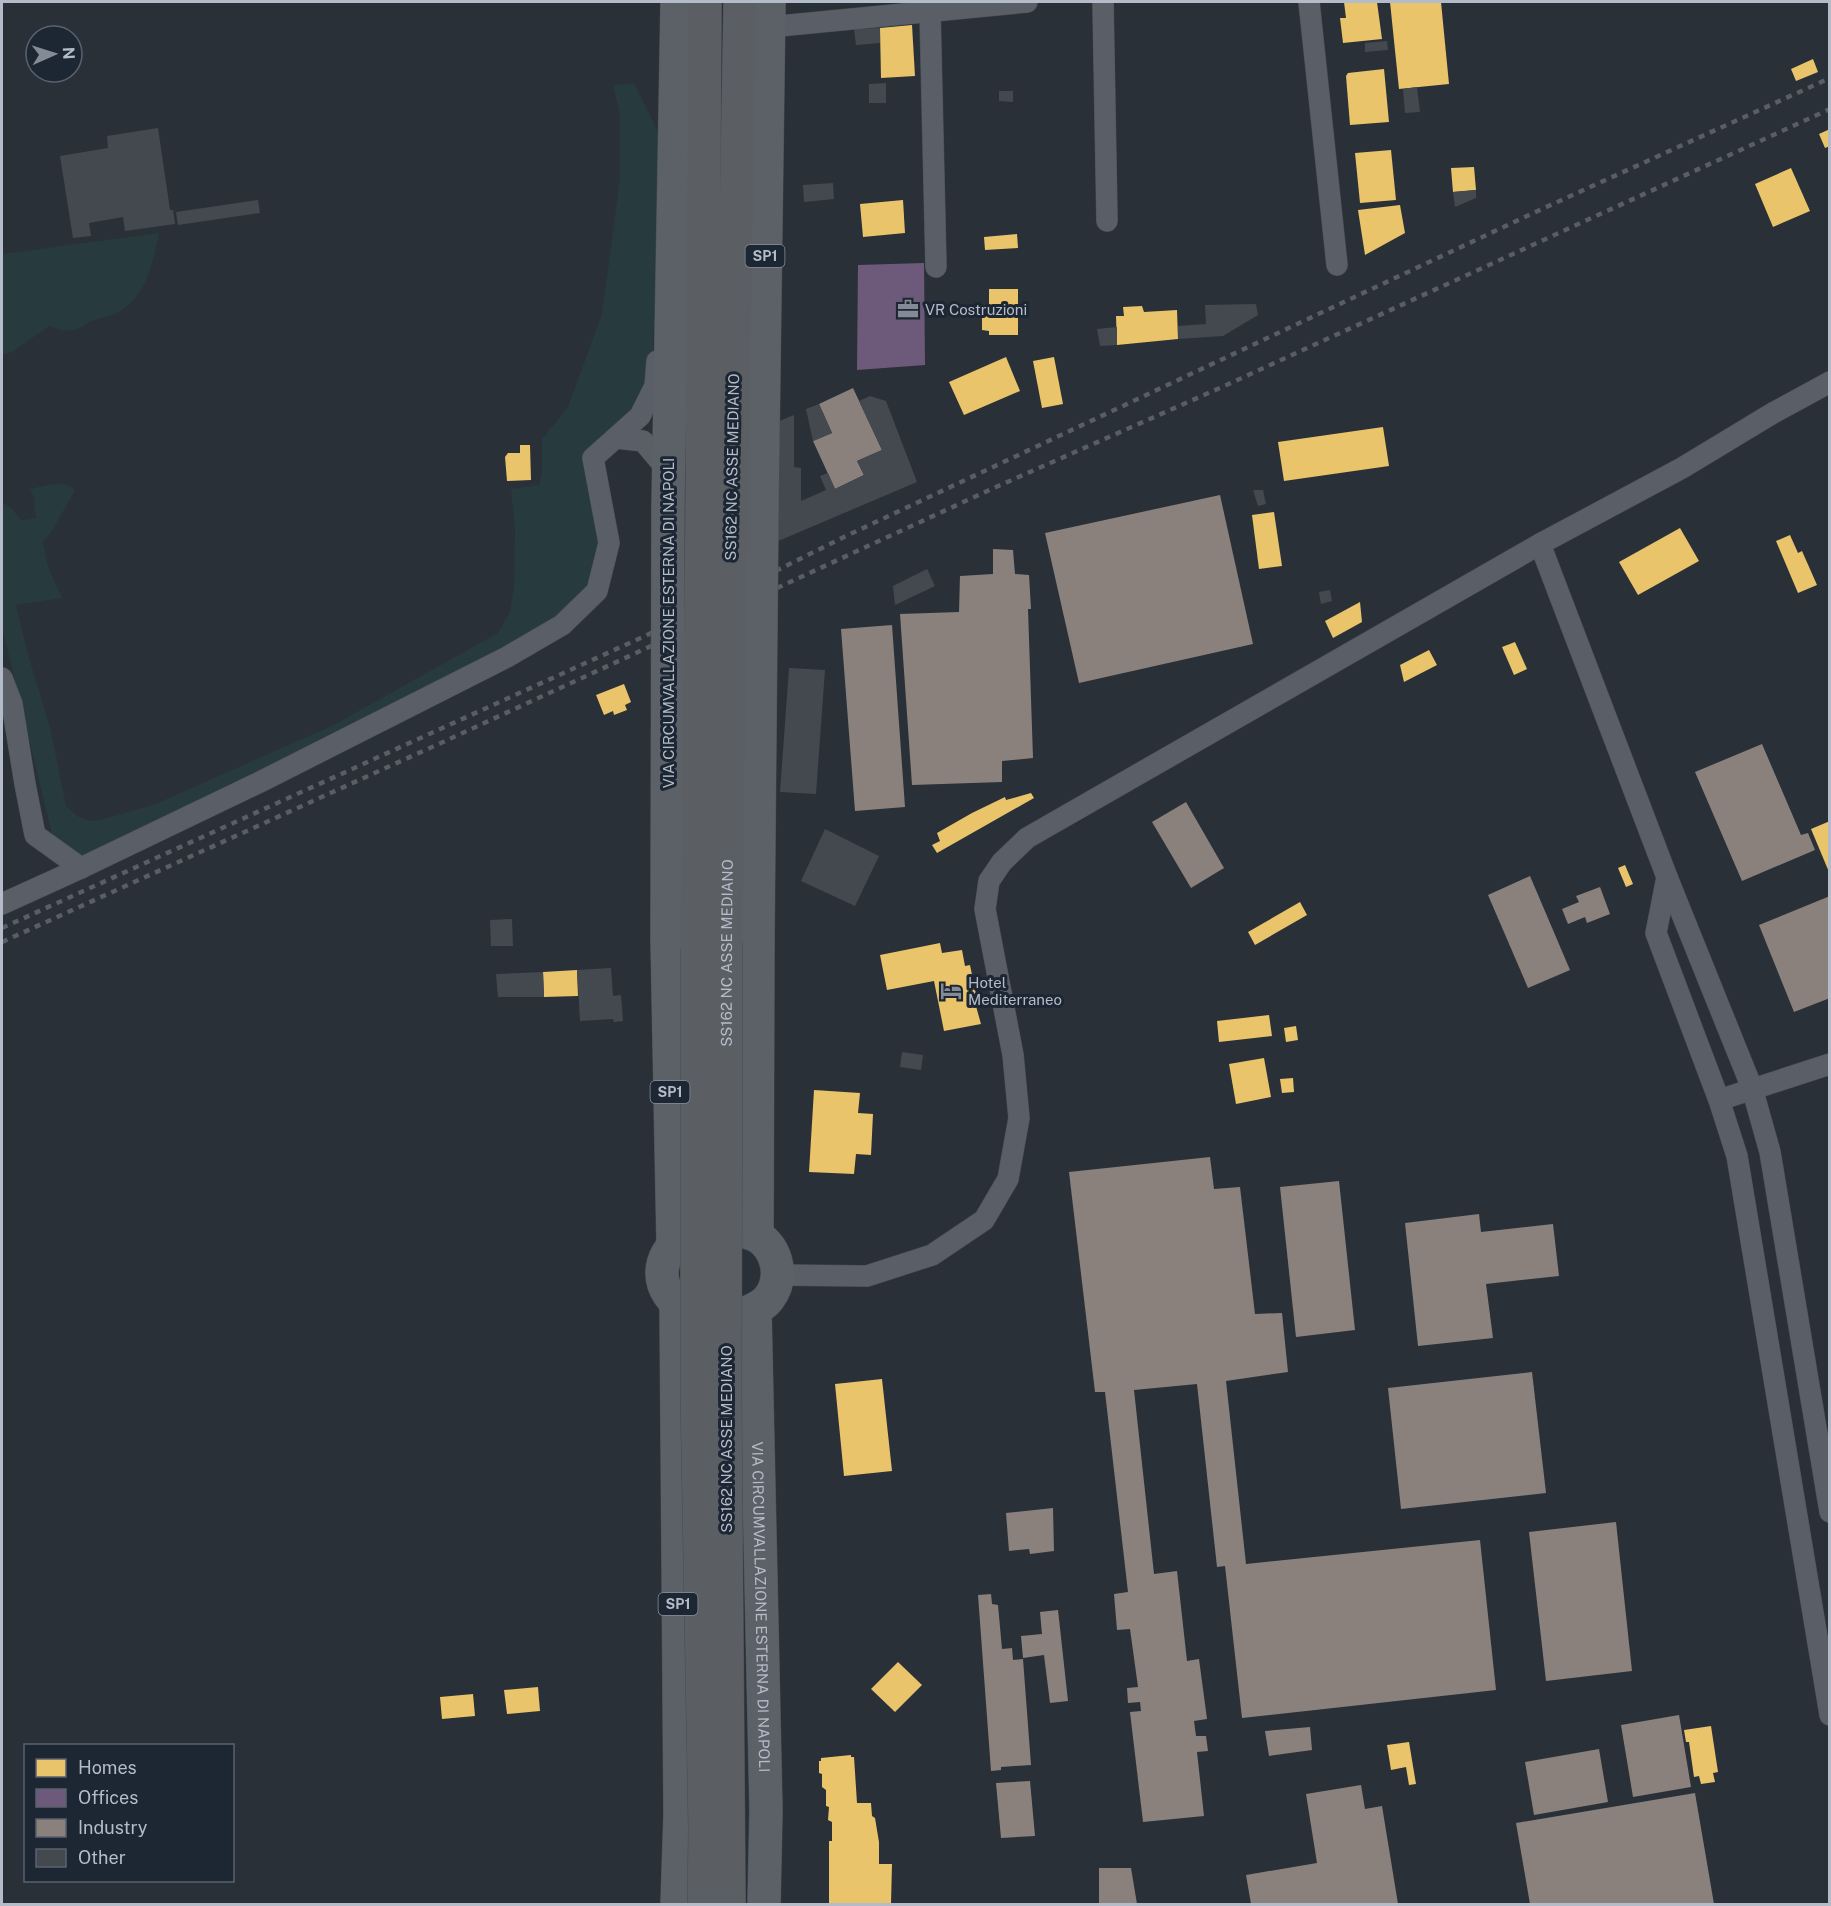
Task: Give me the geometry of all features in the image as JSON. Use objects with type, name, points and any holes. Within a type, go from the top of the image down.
[{"type":"highway","name":"SS162 NC ASSE MEDIANO","points":[[704,1905],[705,1830],[697,1397],[697,939],[732,509],[705,2]]},
{"type":"highway","name":"SS162 NC ASSE MEDIANO","points":[[729,1905],[725,1347],[726,938],[740,2]]},
{"type":"main road","name":"VIA CIRCUMVALLAZIONE ESTERNA DI NAPOLI","points":[[677,2],[668,506],[667,939],[679,1240],[666,1254],[662,1267],[667,1293],[681,1308],[680,1814],[677,1905]]},
{"type":"main road","name":"SP1","points":[[769,14],[732,509],[758,937],[750,1234],[768,1245],[775,1257],[777,1275]]},
{"type":"main road","name":"VIA CIRCUMVALLAZIONE ESTERNA DI NAPOLI","points":[[764,1905],[766,1810],[751,1311],[769,1298],[776,1285],[777,1275]]},
{"type":"street","points":[[769,14],[930,11],[1027,2]]},
{"type":"street","points":[[1102,2],[1107,221]]},
{"type":"street","points":[[1309,2],[1337,266]]},
{"type":"street","points":[[930,11],[936,267]]},
{"type":"street","points":[[2,904],[81,868],[382,721],[507,657],[562,625],[597,591],[609,543],[592,458],[640,416],[655,387],[658,320],[672,282]]},
{"type":"street","points":[[777,1275],[867,1276],[932,1255],[984,1220],[1008,1179],[1019,1118],[1012,1055],[985,909],[989,881],[1002,862],[1027,838],[1540,544],[1682,468],[1773,412],[1830,382]]},
{"type":"street","points":[[616,438],[643,441],[669,472]]},
{"type":"street","points":[[1540,544],[1667,877],[1752,1088],[1770,1152],[1830,1512]]},
{"type":"street","points":[[2,678],[12,704],[35,835],[81,868]]},
{"type":"street","points":[[1667,877],[1656,933],[1719,1100],[1737,1156],[1830,1715]]},
{"type":"street","points":[[1719,1100],[1830,1064]]},
{"type":"green space","points":[[634,83],[666,148],[652,377],[628,420],[600,439],[601,530],[597,573],[583,594],[563,616],[446,686],[85,859],[53,838],[2,627],[2,503],[11,508],[22,520],[36,518],[34,498],[30,489],[59,484],[75,490],[52,531],[43,542],[48,567],[62,598],[16,605],[51,731],[66,806],[77,816],[90,821],[153,805],[334,725],[498,633],[510,612],[514,586],[515,530],[511,489],[539,485],[542,473],[542,439],[568,407],[602,314],[620,179],[620,114],[613,85]]},
{"type":"green space","points":[[159,233],[146,279],[135,299],[126,307],[113,315],[70,331],[49,326],[12,352],[2,355],[2,254]]},
{"type":"building: Homes","points":[[1344,2],[1377,2],[1382,39],[1343,43],[1340,18],[1346,18]]},
{"type":"building: Homes","points":[[1390,2],[1441,2],[1449,84],[1399,89]]},
{"type":"building: Homes","points":[[912,25],[915,76],[881,78],[880,28]]},
{"type":"building: Homes","points":[[1813,59],[1818,72],[1796,81],[1791,69]]},
{"type":"building: Homes","points":[[1384,69],[1389,122],[1350,125],[1346,76],[1348,73]]},
{"type":"building: Homes","points":[[1830,129],[1830,146],[1825,148],[1819,134]]},
{"type":"building: Homes","points":[[1391,150],[1396,200],[1360,203],[1355,153]]},
{"type":"building: Homes","points":[[1474,167],[1476,190],[1453,192],[1451,168]]},
{"type":"building: Homes","points":[[1791,168],[1810,211],[1773,227],[1755,184]]},
{"type":"building: Homes","points":[[903,200],[905,233],[863,237],[860,204]]},
{"type":"building: Homes","points":[[1400,205],[1405,233],[1365,255],[1358,210]]},
{"type":"building: Homes","points":[[1017,234],[1018,248],[985,250],[984,237]]},
{"type":"building: Homes","points":[[989,289],[1018,289],[1018,335],[989,335],[989,331],[982,330],[982,304],[989,304]]},
{"type":"building: Homes","points":[[1142,306],[1144,312],[1177,310],[1178,339],[1117,345],[1116,316],[1124,316],[1123,307]]},
{"type":"building: Homes","points":[[1006,357],[1020,391],[964,415],[949,382]]},
{"type":"building: Homes","points":[[1054,357],[1063,404],[1042,408],[1033,361]]},
{"type":"building: Homes","points":[[1383,427],[1389,466],[1284,481],[1278,442]]},
{"type":"building: Homes","points":[[520,445],[530,445],[531,480],[507,481],[505,457],[508,453],[520,453]]},
{"type":"building: Homes","points":[[1274,512],[1282,566],[1259,569],[1252,515]]},
{"type":"building: Homes","points":[[1680,528],[1699,561],[1638,595],[1619,562]]},
{"type":"building: Homes","points":[[1790,535],[1798,553],[1802,551],[1817,585],[1798,593],[1776,541]]},
{"type":"building: Homes","points":[[1360,602],[1362,622],[1333,638],[1325,621]]},
{"type":"building: Homes","points":[[1515,642],[1527,669],[1514,675],[1502,647]]},
{"type":"building: Homes","points":[[1429,650],[1437,665],[1404,682],[1400,665]]},
{"type":"building: Homes","points":[[624,684],[631,702],[625,705],[627,710],[614,715],[613,711],[604,715],[596,695]]},
{"type":"building: Homes","points":[[1031,793],[1034,798],[937,853],[932,845],[940,841],[937,833],[972,813],[1005,797],[1006,800]]},
{"type":"building: Homes","points":[[1830,821],[1830,872],[1829,872],[1811,829]]},
{"type":"building: Homes","points":[[1625,865],[1633,884],[1626,887],[1618,868]]},
{"type":"building: Homes","points":[[1300,902],[1307,915],[1255,945],[1248,932]]},
{"type":"building: Homes","points":[[940,943],[942,953],[962,950],[965,966],[970,965],[977,999],[974,999],[981,1024],[944,1031],[934,981],[887,990],[880,955]]},
{"type":"building: Homes","points":[[577,970],[578,996],[544,997],[543,972]]},
{"type":"building: Homes","points":[[1269,1015],[1272,1036],[1219,1042],[1217,1021]]},
{"type":"building: Homes","points":[[1296,1026],[1298,1040],[1286,1042],[1284,1028]]},
{"type":"building: Homes","points":[[1264,1058],[1271,1097],[1236,1104],[1229,1064]]},
{"type":"building: Homes","points":[[1293,1078],[1294,1092],[1282,1093],[1280,1079]]},
{"type":"building: Homes","points":[[814,1090],[860,1093],[858,1113],[873,1114],[871,1155],[856,1154],[854,1174],[809,1172]]},
{"type":"building: Homes","points":[[882,1379],[892,1471],[844,1476],[835,1384]]},
{"type":"building: Homes","points":[[898,1662],[922,1685],[895,1712],[871,1689]]},
{"type":"building: Homes","points":[[538,1687],[540,1711],[507,1714],[504,1690]]},
{"type":"building: Homes","points":[[473,1694],[475,1716],[442,1719],[440,1697]]},
{"type":"building: Homes","points":[[1711,1726],[1718,1772],[1713,1773],[1715,1782],[1701,1784],[1699,1776],[1694,1777],[1689,1742],[1686,1742],[1684,1730]]},
{"type":"building: Homes","points":[[1409,1742],[1416,1784],[1409,1785],[1406,1767],[1391,1770],[1387,1745]]},
{"type":"building: Homes","points":[[851,1755],[854,1757],[857,1803],[871,1803],[872,1816],[875,1818],[879,1842],[879,1864],[892,1864],[891,1904],[829,1904],[829,1841],[832,1841],[832,1822],[828,1820],[829,1807],[826,1806],[826,1790],[822,1787],[819,1761],[821,1758]]},
{"type":"building: Offices","points":[[924,263],[925,365],[857,370],[858,265]]},
{"type":"building: Industry","points":[[853,388],[882,450],[857,461],[864,475],[835,489],[813,441],[832,433],[819,404]]},
{"type":"building: Industry","points":[[1220,495],[1253,644],[1079,683],[1045,533]]},
{"type":"building: Industry","points":[[993,549],[1013,550],[1015,574],[1029,575],[1033,758],[1002,761],[1002,782],[912,785],[900,614],[959,612],[960,576],[993,574]]},
{"type":"building: Industry","points":[[892,625],[905,807],[855,811],[841,629]]},
{"type":"building: Industry","points":[[1762,744],[1801,835],[1808,833],[1815,850],[1742,881],[1695,772]]},
{"type":"building: Industry","points":[[1186,802],[1224,868],[1191,888],[1152,822]]},
{"type":"building: Industry","points":[[1530,876],[1570,970],[1528,988],[1488,895]]},
{"type":"building: Industry","points":[[1600,887],[1610,914],[1587,923],[1585,917],[1568,924],[1562,909],[1579,902],[1576,896]]},
{"type":"building: Industry","points":[[1830,896],[1830,998],[1794,1012],[1759,925]]},
{"type":"building: Industry","points":[[1210,1157],[1214,1189],[1240,1187],[1255,1314],[1282,1313],[1288,1372],[1226,1381],[1246,1564],[1480,1540],[1496,1690],[1242,1718],[1225,1566],[1217,1567],[1197,1384],[1134,1390],[1154,1574],[1177,1571],[1187,1661],[1199,1659],[1207,1719],[1194,1721],[1196,1736],[1206,1736],[1208,1751],[1197,1752],[1204,1816],[1143,1822],[1130,1712],[1141,1711],[1140,1702],[1128,1703],[1127,1688],[1138,1687],[1130,1629],[1117,1630],[1114,1594],[1128,1592],[1105,1392],[1095,1392],[1069,1172]]},
{"type":"building: Industry","points":[[1339,1181],[1355,1330],[1296,1337],[1280,1187]]},
{"type":"building: Industry","points":[[1479,1214],[1481,1232],[1553,1224],[1559,1276],[1486,1284],[1493,1338],[1418,1346],[1405,1223]]},
{"type":"building: Industry","points":[[1532,1372],[1546,1493],[1401,1509],[1388,1388]]},
{"type":"building: Industry","points":[[1053,1508],[1054,1551],[1030,1554],[1029,1549],[1009,1551],[1006,1513]]},
{"type":"building: Industry","points":[[1616,1522],[1632,1671],[1546,1681],[1529,1532]]},
{"type":"building: Industry","points":[[991,1594],[992,1604],[998,1605],[1002,1649],[1012,1648],[1013,1660],[1023,1659],[1031,1765],[1001,1767],[1001,1770],[991,1771],[978,1595]]},
{"type":"building: Industry","points":[[1058,1610],[1068,1701],[1050,1703],[1044,1655],[1023,1658],[1021,1636],[1042,1634],[1040,1612]]},
{"type":"building: Industry","points":[[1679,1715],[1691,1787],[1633,1797],[1621,1725]]},
{"type":"building: Industry","points":[[1310,1727],[1312,1750],[1269,1756],[1265,1731]]},
{"type":"building: Industry","points":[[1599,1749],[1608,1802],[1534,1815],[1525,1762]]},
{"type":"building: Industry","points":[[1030,1781],[1035,1836],[1001,1838],[996,1783]]},
{"type":"building: Industry","points":[[1361,1785],[1365,1809],[1382,1806],[1398,1904],[1251,1904],[1246,1875],[1317,1863],[1306,1794]]},
{"type":"building: Industry","points":[[1695,1793],[1714,1904],[1530,1904],[1516,1823]]},
{"type":"building: Industry","points":[[1099,1868],[1131,1868],[1137,1904],[1099,1904]]},
{"type":"building: Other","points":[[880,28],[880,43],[856,45],[854,29]]},
{"type":"building: Other","points":[[1387,41],[1388,50],[1365,52],[1365,43]]},
{"type":"building: Other","points":[[886,83],[886,103],[869,103],[869,84]]},
{"type":"building: Other","points":[[1417,87],[1420,112],[1405,113],[1403,89]]},
{"type":"building: Other","points":[[999,91],[1013,91],[1013,102],[999,101]]},
{"type":"building: Other","points":[[158,128],[170,210],[173,210],[175,224],[125,231],[123,217],[89,223],[91,236],[73,238],[60,156],[108,148],[107,136]]},
{"type":"building: Other","points":[[833,183],[834,199],[804,202],[803,185]]},
{"type":"building: Other","points":[[1476,190],[1476,198],[1455,207],[1453,192]]},
{"type":"building: Other","points":[[258,200],[260,213],[178,225],[176,212]]},
{"type":"building: Other","points":[[1256,304],[1258,315],[1223,336],[1178,339],[1178,326],[1206,324],[1205,305]]},
{"type":"building: Other","points":[[1117,327],[1117,345],[1100,346],[1097,329]]},
{"type":"building: Other","points":[[870,396],[886,401],[917,482],[776,542],[777,422],[794,415],[794,467],[801,468],[801,501],[826,490],[820,476],[828,473],[835,489],[864,475],[857,461],[882,450],[859,401]]},
{"type":"building: Other","points":[[819,404],[832,433],[813,441],[806,409]]},
{"type":"building: Other","points":[[1253,490],[1263,490],[1266,504],[1258,506]]},
{"type":"building: Other","points":[[927,569],[935,586],[895,605],[893,586]]},
{"type":"building: Other","points":[[1330,590],[1332,601],[1321,604],[1319,592]]},
{"type":"building: Other","points":[[789,668],[825,670],[816,794],[780,792]]},
{"type":"building: Other","points":[[825,829],[879,856],[855,906],[801,881]]},
{"type":"building: Other","points":[[512,919],[513,946],[491,946],[490,920]]},
{"type":"building: Other","points":[[611,968],[613,996],[621,995],[623,1021],[614,1022],[613,1019],[580,1021],[577,970]]},
{"type":"building: Other","points":[[543,972],[544,997],[498,997],[496,974]]},
{"type":"building: Other","points":[[902,1052],[923,1055],[921,1070],[900,1067]]},
{"type":"railway","points":[[2,928],[645,636],[844,537],[1544,208],[1830,78]]},
{"type":"railway","points":[[2,942],[996,487],[1222,387],[1830,109]]},
{"type":"place","name":"VR Costruzioni","points":[[908,309]]},
{"type":"place","name":"Hotel Mediterraneo","points":[[951,991]]}]
